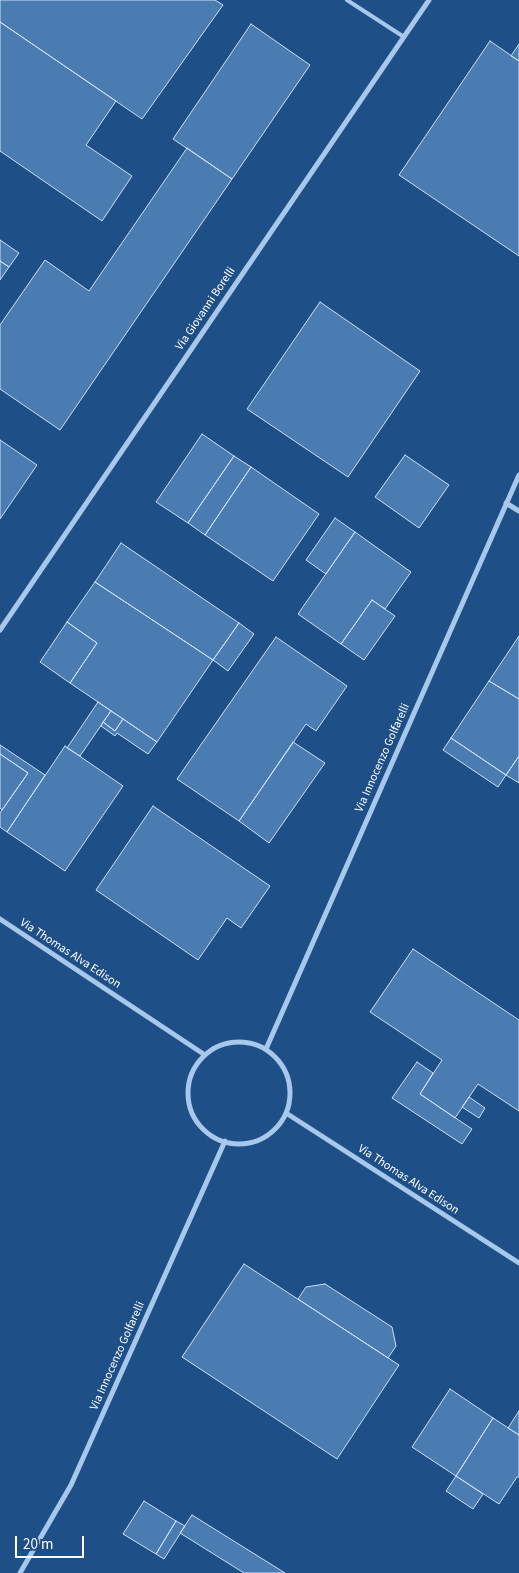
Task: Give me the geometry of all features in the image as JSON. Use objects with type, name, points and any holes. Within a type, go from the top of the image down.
[{"type":"street","name":"Via Giovanni Borelli","points":[[0,630],[429,0]]},
{"type":"street","name":"Via Innocenzo Golfarelli","points":[[266,1049],[519,475]]},
{"type":"street","points":[[506,503],[519,512]]},
{"type":"street","name":"Via Thomas Alva Edison","points":[[0,920],[205,1055]]},
{"type":"street","points":[[235,1042],[251,1043],[266,1049],[277,1059],[285,1071],[290,1085],[290,1099],[286,1113],[278,1126],[254,1142],[239,1144],[211,1135],[200,1124],[192,1111],[189,1096],[190,1081],[196,1067],[205,1055],[219,1046],[235,1042]]},
{"type":"street","name":"Via Thomas Alva Edison","points":[[286,1113],[519,1263]]},
{"type":"street","name":"Via Innocenzo Golfarelli","points":[[20,1573],[71,1485],[225,1141]]},
{"type":"lane","points":[[347,0],[404,37]]},
{"type":"building","points":[[0,0],[215,0],[223,5],[142,119],[0,22]]},
{"type":"building","points":[[0,22],[116,101],[86,145],[132,176],[102,221],[0,151]]},
{"type":"building","points":[[251,24],[310,65],[232,179],[173,139]]},
{"type":"building","points":[[490,41],[519,61],[519,256],[399,175]]},
{"type":"building","points":[[519,44],[519,61],[511,56]]},
{"type":"building","points":[[187,148],[232,179],[60,430],[0,389],[0,325],[45,260],[89,291]]},
{"type":"building","points":[[0,240],[19,253],[9,267],[0,261]]},
{"type":"building","points":[[0,261],[9,267],[0,280]]},
{"type":"building","points":[[320,302],[420,371],[348,477],[247,409]]},
{"type":"building","points":[[202,434],[234,456],[188,523],[156,502]]},
{"type":"building","points":[[0,440],[37,465],[0,519]]},
{"type":"building","points":[[405,455],[449,485],[419,528],[375,497]]},
{"type":"building","points":[[234,456],[251,467],[205,535],[188,523]]},
{"type":"building","points":[[251,467],[319,514],[273,581],[205,535]]},
{"type":"building","points":[[335,518],[355,532],[326,574],[306,560]]},
{"type":"building","points":[[355,532],[411,572],[385,609],[372,600],[341,644],[298,614]]},
{"type":"building","points":[[121,543],[239,623],[213,660],[95,582]]},
{"type":"building","points":[[95,582],[213,660],[157,742],[70,683],[97,643],[67,622]]},
{"type":"building","points":[[372,600],[395,616],[364,660],[341,644]]},
{"type":"building","points":[[67,622],[97,643],[70,683],[40,662]]},
{"type":"building","points":[[239,623],[254,634],[228,671],[213,660]]},
{"type":"building","points":[[519,636],[519,699],[489,681]]},
{"type":"building","points":[[276,637],[347,686],[316,731],[306,724],[239,821],[177,779]]},
{"type":"building","points":[[489,681],[519,699],[519,756],[506,775],[451,738]]},
{"type":"building","points":[[98,702],[111,711],[80,756],[67,748]]},
{"type":"building","points":[[111,711],[123,719],[115,731],[103,722]]},
{"type":"building","points":[[123,719],[157,742],[148,754],[117,733],[115,736],[101,726],[103,722],[115,731]]},
{"type":"building","points":[[451,738],[506,775],[498,787],[443,750]]},
{"type":"building","points":[[293,742],[325,763],[269,843],[239,821]]},
{"type":"building","points":[[0,745],[45,775],[7,832],[0,827],[0,813],[28,773],[0,754]]},
{"type":"building","points":[[65,746],[123,786],[65,871],[7,832]]},
{"type":"building","points":[[0,754],[28,773],[2,810],[0,808]]},
{"type":"building","points":[[519,756],[519,783],[506,775]]},
{"type":"building","points":[[153,806],[270,886],[241,928],[227,918],[198,960],[96,890]]},
{"type":"building","points":[[413,949],[519,1020],[519,1111],[478,1084],[455,1118],[420,1094],[442,1060],[370,1012]]},
{"type":"building","points":[[417,1062],[433,1073],[420,1094],[472,1129],[462,1144],[392,1098]]},
{"type":"building","points":[[469,1097],[485,1108],[479,1118],[462,1107]]},
{"type":"building","points":[[244,1264],[399,1365],[337,1459],[182,1357]]},
{"type":"building","points":[[325,1284],[392,1327],[396,1346],[388,1358],[298,1299],[306,1287]]},
{"type":"building","points":[[450,1389],[493,1418],[456,1476],[412,1447]]},
{"type":"building","points":[[519,1411],[519,1435],[508,1428]]},
{"type":"building","points":[[493,1418],[519,1435],[519,1477],[517,1477],[499,1504],[456,1476]]},
{"type":"building","points":[[456,1476],[483,1494],[473,1509],[446,1491]]},
{"type":"building","points":[[144,1501],[176,1521],[156,1554],[123,1534]]},
{"type":"building","points":[[192,1515],[285,1573],[244,1573],[180,1533]]},
{"type":"building","points":[[176,1521],[185,1526],[164,1559],[156,1554]]}]
